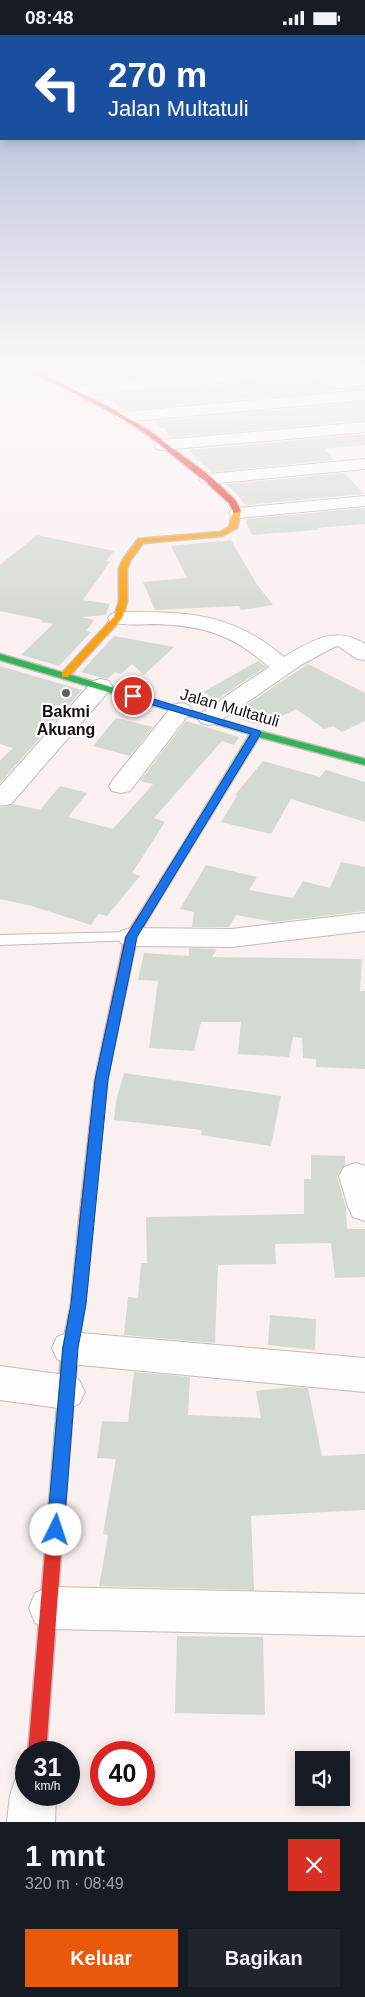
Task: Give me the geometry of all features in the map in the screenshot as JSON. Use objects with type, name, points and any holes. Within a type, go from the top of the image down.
[{"type":"street","points":[[65,675],[118,618],[123,602],[123,569],[126,561],[141,541],[222,534],[233,528],[238,513],[232,502],[208,479],[178,456]]},
{"type":"street","points":[[208,479],[365,464]]},
{"type":"street","points":[[238,513],[365,501]]},
{"type":"street","points":[[118,618],[163,618],[220,627],[255,645],[282,667]]},
{"type":"street","points":[[209,718],[282,667],[332,641],[346,642],[365,654]]},
{"type":"street","name":"Jalan Multatuli","points":[[0,657],[256,733],[365,761]]},
{"type":"street","points":[[2,799],[101,686]]},
{"type":"street","points":[[121,787],[181,710]]},
{"type":"street","points":[[38,1741],[70,1348],[78,1304],[101,1080],[131,937],[256,733]]},
{"type":"street","points":[[131,937],[232,938],[365,922]]},
{"type":"street","points":[[356,1176],[365,1207]]},
{"type":"street","points":[[70,1348],[365,1375]]},
{"type":"street","points":[[0,1383],[66,1392]]},
{"type":"street","points":[[50,1609],[365,1615]]},
{"type":"street","points":[[30,1822],[32,1806]]},
{"type":"lane","points":[[0,940],[131,937]]},
{"type":"building","points":[[194,456],[331,456],[334,460],[213,472]]},
{"type":"building","points":[[344,473],[364,494],[245,505],[226,484]]},
{"type":"building","points":[[365,508],[365,524],[317,528],[318,530],[252,535],[246,522],[247,519]]},
{"type":"building","points":[[37,535],[114,551],[106,561],[110,562],[83,600],[110,604],[106,615],[81,617],[94,620],[86,631],[91,632],[59,666],[21,655],[53,624],[41,622],[43,620],[0,611],[0,565]]},
{"type":"building","points":[[231,540],[256,583],[273,605],[241,610],[239,606],[155,610],[143,582],[187,578],[171,546]]},
{"type":"building","points":[[114,636],[174,647],[144,675],[132,664],[121,674],[115,672],[107,679],[81,672]]},
{"type":"building","points":[[258,661],[266,667],[204,708],[198,707],[209,695],[203,692]]},
{"type":"building","points":[[308,664],[365,693],[365,721],[342,732],[333,726],[324,729],[296,709],[273,721],[267,717],[259,725],[230,716]]},
{"type":"building","points":[[0,666],[82,690],[0,783],[0,760],[13,748],[0,744]]},
{"type":"building","points":[[116,718],[153,727],[130,756],[93,746]]},
{"type":"building","points":[[186,721],[239,737],[234,745],[222,741],[154,818],[165,822],[132,873],[140,876],[107,916],[99,914],[91,925],[32,906],[0,899],[0,808],[14,804],[40,810],[60,786],[87,793],[68,817],[113,829],[153,784],[140,781]]},
{"type":"building","points":[[263,761],[320,777],[326,770],[365,782],[365,822],[291,799],[271,834],[221,822],[237,796],[235,795]]},
{"type":"building","points":[[341,862],[365,867],[365,911],[274,922],[236,915],[229,927],[192,927],[194,912],[180,909],[206,865],[257,877],[249,890],[293,898],[303,881],[330,888]]},
{"type":"building","points":[[189,948],[217,949],[212,957],[362,959],[360,991],[365,991],[365,1069],[316,1067],[316,1059],[303,1058],[302,1038],[293,1037],[289,1057],[238,1054],[241,1022],[201,1022],[194,1051],[149,1048],[158,981],[138,980],[144,953],[189,956]]},
{"type":"building","points":[[124,1073],[281,1096],[271,1146],[201,1135],[202,1130],[114,1120],[116,1101]]},
{"type":"building","points":[[311,1155],[345,1156],[345,1165],[337,1177],[346,1208],[347,1229],[365,1229],[365,1277],[335,1278],[331,1243],[275,1244],[276,1264],[218,1265],[215,1343],[124,1335],[128,1297],[138,1298],[141,1263],[147,1263],[146,1217],[304,1214],[304,1179],[311,1179]]},
{"type":"building","points":[[270,1315],[316,1319],[315,1350],[268,1345]]},
{"type":"building","points":[[134,1372],[190,1377],[188,1415],[261,1418],[256,1391],[290,1387],[308,1388],[322,1456],[365,1454],[365,1510],[251,1516],[254,1590],[99,1586],[108,1535],[103,1534],[116,1459],[97,1458],[102,1421],[128,1422]]},
{"type":"building","points":[[177,1636],[263,1637],[265,1715],[175,1713]]},
{"type":"traffic: fast","points":[[0,657],[256,733],[365,762]]},
{"type":"traffic: fast","points":[[184,851],[256,733]]},
{"type":"traffic: fast","points":[[54,1540],[70,1348],[78,1304],[86,1222]]},
{"type":"traffic: slow","points":[[65,675],[118,618],[123,602],[123,569],[126,561],[141,541],[222,534],[233,528],[237,511]]},
{"type":"traffic: jam","points":[[179,456],[208,479],[232,502],[237,511]]},
{"type":"traffic: jam","points":[[86,1222],[101,1080],[131,937],[184,851]]},
{"type":"traffic: jam","points":[[38,1741],[54,1540]]},
{"type":"place","name":"Bakmi Akuang","points":[[66,693]]},
{"type":"route","points":[[56,1530],[70,1348],[78,1304],[101,1080],[131,937],[256,733],[133,696]]}]
